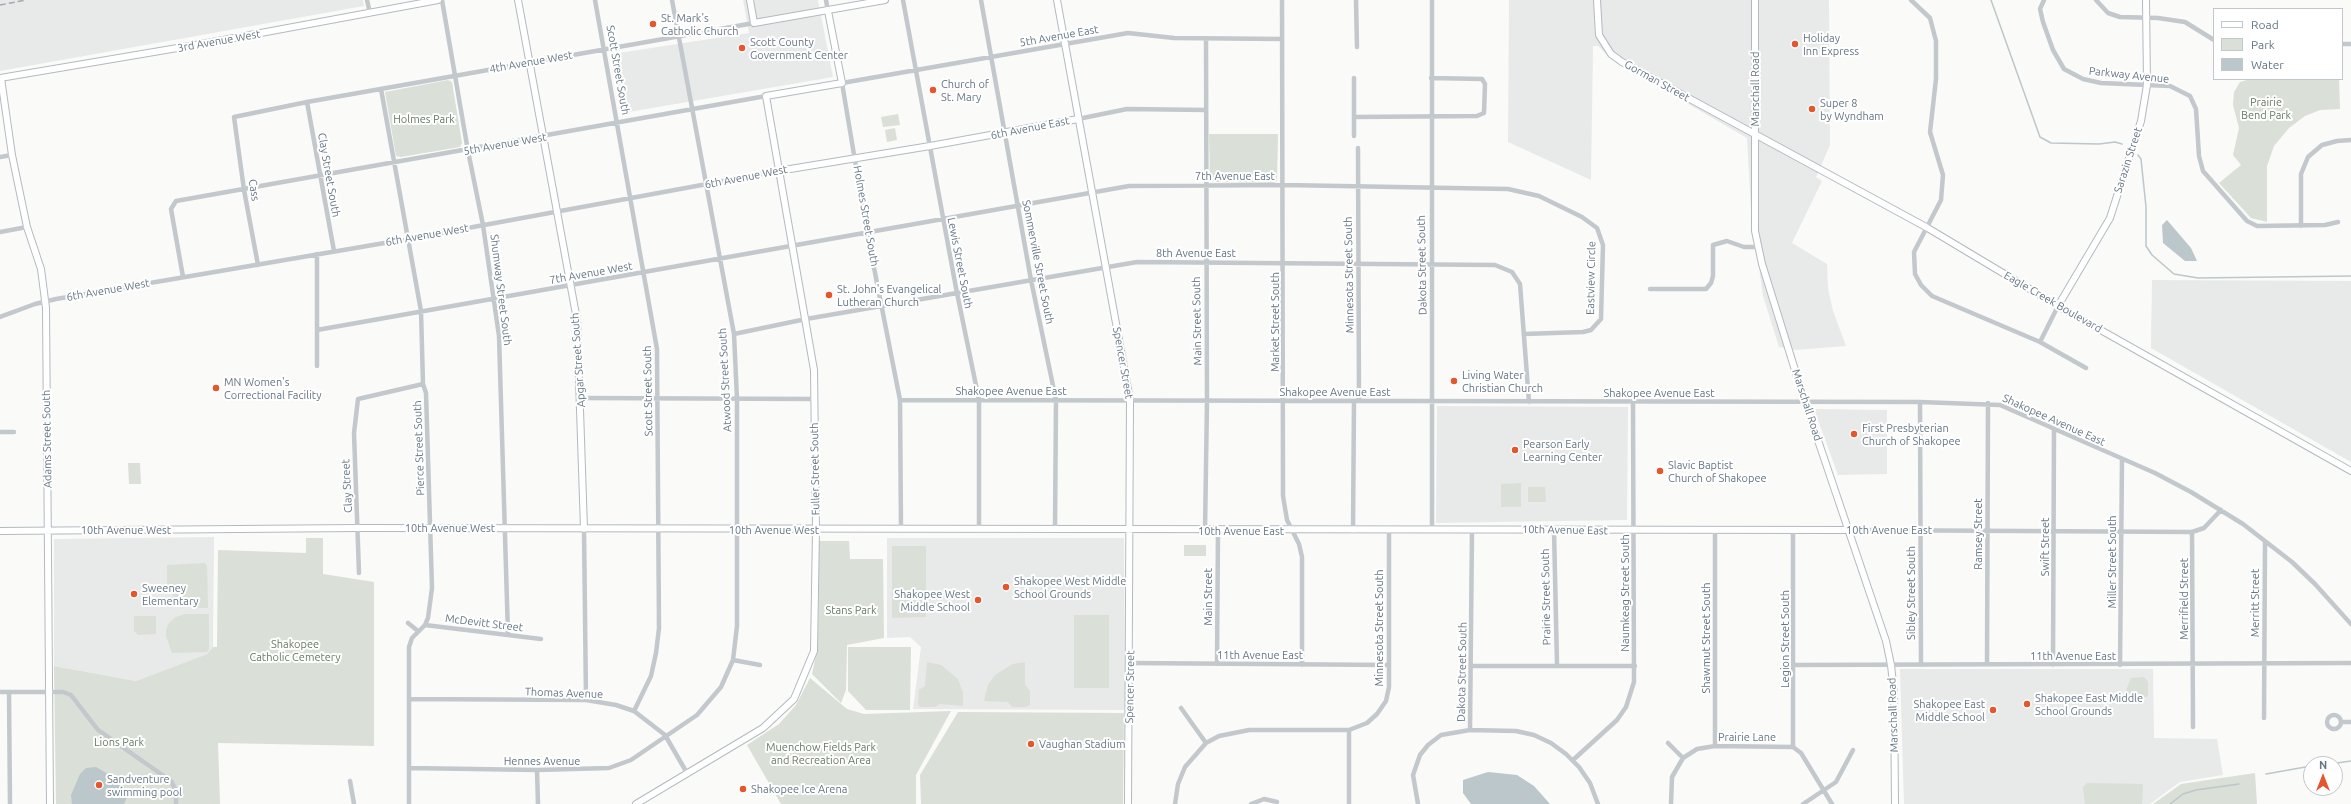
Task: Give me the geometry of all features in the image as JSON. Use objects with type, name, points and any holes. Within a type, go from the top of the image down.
[{"type":"street","points":[[367,0],[370,13]]},
{"type":"street","name":"3rd Avenue West","points":[[1,78],[438,0]]},
{"type":"street","name":"Shumway Street South","points":[[442,0],[468,151],[483,225],[495,299],[499,336],[508,634]]},
{"type":"street","name":"Apgar Street South","points":[[518,0],[571,285],[579,340],[584,529],[586,700]]},
{"type":"street","name":"Scott Street South","points":[[595,0],[645,273],[657,349],[659,628],[656,653],[650,676],[634,711]]},
{"type":"street","name":"Atwood Street South","points":[[665,735],[697,715],[721,686],[733,660],[737,626],[736,399],[734,334],[719,260],[672,0]]},
{"type":"street","points":[[750,0],[754,23]]},
{"type":"street","name":"Holmes Street South","points":[[826,0],[856,158],[867,232],[900,400],[901,530]]},
{"type":"street","name":"4th Avenue West","points":[[234,117],[307,102],[885,0]]},
{"type":"street","name":"Lewis Street South","points":[[904,0],[957,294],[980,400],[980,530]]},
{"type":"street","name":"Sommerville Street South","points":[[981,0],[990,58],[1031,280],[1056,400],[1055,530]]},
{"type":"street","name":"Spencer Street","points":[[1057,0],[1130,400],[1131,530],[1128,804]]},
{"type":"street","name":"Market Street South","points":[[1282,0],[1284,185],[1283,496],[1285,513],[1292,531],[1300,544],[1302,557],[1302,664]]},
{"type":"street","points":[[1356,0],[1356,47]]},
{"type":"street","name":"Dakota Street South","points":[[1432,0],[1430,116],[1433,401],[1432,530]]},
{"type":"street","name":"Gorman Street","points":[[1598,0],[1599,35],[1611,54],[1754,134]]},
{"type":"street","name":"Marschall Road","points":[[1755,0],[1754,216],[1758,247],[1805,402],[1880,623],[1891,665],[1894,714],[1895,804]]},
{"type":"street","points":[[1911,0],[1930,18],[1936,41],[1936,79],[1930,132],[1943,175],[1941,200],[1914,252],[1915,274],[1921,285],[1932,296],[2040,342],[2086,368]]},
{"type":"street","name":"Parkway Avenue","points":[[2044,0],[2040,9],[2054,50],[2064,69],[2083,79],[2095,82],[2170,86],[2190,96],[2196,109],[2198,156],[2203,171],[2247,221],[2256,226],[2325,225],[2338,222]]},
{"type":"street","points":[[2096,0],[2108,13],[2120,17],[2185,22],[2213,39]]},
{"type":"street","name":"Sarazin Street","points":[[2058,306],[2110,218],[2141,121],[2146,85],[2146,0]]},
{"type":"street","name":"5th Avenue East","points":[[842,83],[990,58],[1065,43],[1134,33],[1164,38],[1282,39]]},
{"type":"street","name":"Main Street South","points":[[1205,530],[1207,401],[1206,39]]},
{"type":"street","name":"Adams Street South","points":[[1,78],[12,155],[27,227],[41,269],[45,301],[50,804]]},
{"type":"street","points":[[1354,78],[1354,136]]},
{"type":"street","points":[[1354,117],[1482,115],[1485,110],[1485,84],[1482,79],[1431,78]]},
{"type":"street","name":"5th Avenue West","points":[[183,277],[171,208],[176,201],[468,151],[692,109],[842,83]]},
{"type":"street","name":"Pierce Street South","points":[[380,89],[395,163],[421,311],[424,384],[426,393],[432,588],[428,618],[424,625]]},
{"type":"street","name":"Fuller Street South","points":[[636,804],[763,728],[794,699],[814,651],[816,530],[814,370],[766,96]]},
{"type":"street","name":"Clay Street South","points":[[307,102],[334,251]]},
{"type":"street","name":"6th Avenue East","points":[[856,158],[1005,133],[1127,109],[1206,110]]},
{"type":"street","name":"Cass","points":[[234,117],[244,190],[258,265]]},
{"type":"street","name":"Eagle Creek Boulevard","points":[[1754,134],[1926,228],[2058,306],[2351,471]]},
{"type":"street","points":[[2301,226],[2301,174],[2308,157],[2322,145],[2337,141],[2351,140]]},
{"type":"street","name":"Minnesota Street South","points":[[1358,148],[1357,187],[1360,400]]},
{"type":"street","points":[[0,157],[12,155]]},
{"type":"street","name":"6th Avenue West","points":[[0,317],[45,301],[408,239],[557,210],[856,158]]},
{"type":"street","name":"7th Avenue East","points":[[867,232],[1018,204],[1129,186],[1207,185],[1284,185],[1519,190],[1538,196],[1582,216],[1597,228]]},
{"type":"street","points":[[0,232],[27,227]]},
{"type":"street","name":"Eastview Circle","points":[[1524,334],[1583,332],[1591,330],[1597,325],[1601,319],[1602,311],[1603,245],[1597,228]]},
{"type":"street","name":"7th Avenue West","points":[[317,330],[792,247],[867,232]]},
{"type":"street","points":[[1650,289],[1706,289],[1711,283],[1713,276],[1713,245],[1725,241],[1744,247],[1758,247]]},
{"type":"street","points":[[317,366],[318,254]]},
{"type":"street","name":"8th Avenue East","points":[[734,334],[806,319],[1136,262],[1206,262],[1495,265],[1512,272],[1520,284],[1524,334]]},
{"type":"street","points":[[2040,342],[2058,306]]},
{"type":"street","points":[[1524,334],[1529,402]]},
{"type":"street","name":"Clay Street","points":[[359,573],[354,433],[358,399],[424,384]]},
{"type":"street","points":[[581,398],[814,399]]},
{"type":"street","name":"Shakopee Avenue East","points":[[900,400],[1360,400],[1988,403],[2000,405],[2122,460],[2155,473],[2221,510],[2243,524],[2292,562],[2311,580],[2351,624]]},
{"type":"street","points":[[1353,531],[1354,401]]},
{"type":"street","name":"Naumkeag Street South","points":[[1573,760],[1617,720],[1632,695],[1635,666],[1633,402]]},
{"type":"street","name":"Sibley Street South","points":[[1920,402],[1921,665]]},
{"type":"street","name":"Ramsey Street","points":[[1987,664],[1988,403]]},
{"type":"street","name":"Swift Street","points":[[2053,665],[2054,429]]},
{"type":"street","points":[[0,432],[14,432]]},
{"type":"street","name":"Miller Street South","points":[[2120,665],[2120,530],[2122,460]]},
{"type":"street","points":[[2192,532],[2204,528],[2221,510]]},
{"type":"street","name":"10th Avenue West","points":[[0,531],[358,528],[901,530]]},
{"type":"street","name":"10th Avenue East","points":[[901,530],[2120,530],[2192,532]]},
{"type":"street","name":"Main Street","points":[[1217,664],[1218,530]]},
{"type":"street","name":"Minnesota Street South","points":[[1175,804],[1178,784],[1185,767],[1206,743],[1219,736],[1237,731],[1349,730],[1367,723],[1382,707],[1389,687],[1389,530]]},
{"type":"street","name":"Dakota Street South","points":[[1418,804],[1413,774],[1420,755],[1428,745],[1441,735],[1470,730],[1472,666],[1472,530]]},
{"type":"street","name":"Prairie Street South","points":[[1554,530],[1557,664]]},
{"type":"street","name":"Shawmut Street South","points":[[1715,530],[1715,746]]},
{"type":"street","name":"Legion Street South","points":[[1793,530],[1793,747]]},
{"type":"street","name":"Merrifield Street","points":[[2192,532],[2193,727]]},
{"type":"street","name":"Merritt Street","points":[[2264,718],[2265,542]]},
{"type":"street","points":[[408,623],[418,630]]},
{"type":"street","points":[[409,804],[409,647],[412,638],[424,625]]},
{"type":"street","name":"McDevitt Street","points":[[424,625],[541,639]]},
{"type":"street","points":[[733,660],[760,665]]},
{"type":"street","name":"11th Avenue East","points":[[1130,663],[1389,665]]},
{"type":"street","name":"11th Avenue East","points":[[1794,665],[2193,665],[2351,663]]},
{"type":"street","points":[[1472,666],[1557,664],[1635,666]]},
{"type":"street","points":[[0,692],[63,692],[71,695],[98,730],[171,781],[176,791],[176,803]]},
{"type":"street","points":[[9,692],[10,804]]},
{"type":"street","name":"Thomas Avenue","points":[[409,699],[586,700],[616,705],[634,711],[665,735],[687,773]]},
{"type":"street","points":[[1181,708],[1206,743]]},
{"type":"street","points":[[2343,722],[2351,722]]},
{"type":"street","points":[[1349,730],[1349,804]]},
{"type":"street","points":[[1470,730],[1507,730],[1534,735],[1551,743],[1573,760],[1590,783],[1598,804]]},
{"type":"street","name":"Hennes Avenue","points":[[409,768],[537,770],[609,768],[631,760],[665,735]]},
{"type":"street","points":[[1668,743],[1683,758],[1672,777],[1670,804]]},
{"type":"street","name":"Prairie Lane","points":[[1683,758],[1698,749],[1715,746],[1793,747]]},
{"type":"street","points":[[1793,747],[1801,753],[1832,804]]},
{"type":"street","points":[[1803,804],[1836,782],[1853,750]]},
{"type":"street","points":[[537,770],[538,804]]},
{"type":"street","points":[[350,782],[354,804]]},
{"type":"street","points":[[1251,804],[1264,800],[1277,802]]},
{"type":"shaded area","points":[[0,0],[363,0],[364,6],[0,71]]},
{"type":"shaded area","points":[[743,0],[818,0],[833,77],[623,113],[612,54],[749,33]]},
{"type":"shaded area","points":[[1509,0],[1829,0],[1830,145],[1816,177],[1822,181],[1792,243],[1827,264],[1828,288],[1833,311],[1846,346],[1795,350],[1779,347],[1763,296],[1751,211],[1747,138],[1614,61],[1598,46],[1593,46],[1591,180],[1508,142]]},
{"type":"shaded area","points":[[2152,280],[2351,281],[2351,462],[2151,348]]},
{"type":"shaded area","points":[[1437,406],[1628,407],[1627,520],[1436,523]]},
{"type":"shaded area","points":[[1814,409],[1887,410],[1887,474],[1838,475]]},
{"type":"shaded area","name":"Sweeney Elementary","points":[[214,537],[213,647],[207,654],[136,681],[54,666],[54,539]]},
{"type":"shaded area","name":"Shakopee West Middle School Grounds","points":[[887,538],[1124,538],[1125,710],[913,709],[921,647],[910,637],[887,638]]},
{"type":"shaded area","name":"Shakopee East Middle School Grounds","points":[[1900,669],[2153,669],[2154,738],[2217,739],[2223,775],[2180,782],[2150,804],[1904,804]]},
{"type":"green space","name":"Holmes Park","points":[[448,80],[452,82],[462,143],[460,147],[401,157],[396,156],[385,92]]},
{"type":"green space","name":"Prairie Bend Park","points":[[2247,80],[2339,80],[2340,109],[2320,110],[2305,116],[2289,128],[2274,146],[2267,166],[2267,222],[2251,218],[2219,183],[2241,165],[2233,155],[2239,128],[2233,105],[2234,92],[2240,82]]},
{"type":"green space","points":[[898,114],[900,125],[883,127],[881,117]]},
{"type":"green space","points":[[895,128],[897,140],[887,142],[885,130]]},
{"type":"green space","points":[[1209,134],[1278,134],[1277,181],[1274,183],[1212,182],[1210,179]]},
{"type":"green space","points":[[128,463],[140,463],[141,484],[129,484]]},
{"type":"green space","points":[[1521,483],[1521,507],[1501,507],[1501,484]]},
{"type":"green space","points":[[1528,487],[1545,487],[1546,502],[1528,502]]},
{"type":"green space","points":[[306,538],[323,538],[323,574],[374,582],[374,746],[218,743],[220,804],[56,804],[54,666],[136,681],[207,654],[213,647],[217,647],[218,550],[306,553]]},
{"type":"green space","name":"Stans Park","points":[[819,541],[849,541],[850,559],[883,559],[884,638],[847,645],[846,690],[841,703],[812,674],[818,646]]},
{"type":"green space","points":[[1184,545],[1206,545],[1206,556],[1184,556]]},
{"type":"green space","points":[[892,546],[926,546],[926,617],[892,618]]},
{"type":"green space","points":[[205,563],[207,566],[208,608],[195,608],[181,603],[174,597],[167,584],[167,565]]},
{"type":"green space","points":[[185,614],[209,614],[209,649],[207,652],[172,653],[166,636],[166,630],[169,623],[176,617]]},
{"type":"green space","points":[[1074,615],[1109,615],[1109,688],[1074,688]]},
{"type":"green space","points":[[134,616],[156,616],[156,634],[138,635],[134,631]]},
{"type":"green space","points":[[848,647],[911,647],[910,710],[866,710],[848,691]]},
{"type":"green space","points":[[927,662],[941,665],[958,679],[963,693],[963,706],[940,704],[935,707],[920,707],[918,704],[919,690],[925,686]]},
{"type":"green space","points":[[1025,662],[1025,685],[1030,691],[1030,705],[1025,707],[1012,707],[1008,702],[984,701],[988,685],[995,675],[1013,664]]},
{"type":"green space","points":[[2144,677],[2148,682],[2148,696],[2137,701],[2128,699],[2125,693],[2131,678]]},
{"type":"green space","name":"Muenchow Fields Park and Recreation Area","points":[[810,678],[847,709],[864,714],[951,711],[916,775],[916,804],[781,804],[747,745],[779,724],[796,705]]},
{"type":"green space","name":"Vaughan Stadium","points":[[958,712],[1124,713],[1123,804],[921,804],[920,775]]},
{"type":"green space","points":[[2255,773],[2257,804],[2153,804],[2181,784]]},
{"type":"green space","points":[[2087,783],[2143,784],[2142,804],[2085,804],[2083,787]]},
{"type":"water","points":[[2167,220],[2191,248],[2197,261],[2185,261],[2163,243],[2162,225]]},
{"type":"water","name":"Sandventure swimming pool","points":[[96,767],[120,781],[125,788],[127,797],[124,804],[72,804],[71,795],[80,774],[86,768]]},
{"type":"water","points":[[1488,772],[1517,775],[1534,786],[1550,804],[1471,804],[1463,793],[1463,780]]},
{"type":"waterway","points":[[1991,0],[2040,137],[2051,143],[2099,144],[2115,142],[2122,144]]},
{"type":"waterway","points":[[2138,155],[2141,159],[2146,207],[2146,246],[2152,255],[2174,274],[2198,278],[2351,276]]},
{"type":"waterway","points":[[2343,762],[2351,761]]},
{"type":"waterway","points":[[2266,774],[2303,767]]},
{"type":"waterway","points":[[2170,804],[2183,794],[2196,790],[2239,784]]},
{"type":"railway","points":[[0,5],[26,0]]},
{"type":"place","name":"St. Mark's Catholic Church","points":[[653,24]]},
{"type":"place","name":"Holiday Inn Express","points":[[1795,44]]},
{"type":"place","name":"Scott County Government Center","points":[[742,48]]},
{"type":"place","name":"Church of St. Mary","points":[[933,90]]},
{"type":"place","name":"Super 8 by Wyndham","points":[[1812,109]]},
{"type":"place","name":"St. John's Evangelical Lutheran Church","points":[[829,295]]},
{"type":"place","name":"Living Water Christian Church","points":[[1454,381]]},
{"type":"place","name":"MN Women's Correctional Facility","points":[[216,388]]},
{"type":"place","name":"First Presbyterian Church of Shakopee","points":[[1854,434]]},
{"type":"place","name":"Pearson Early Learning Center","points":[[1515,450]]},
{"type":"place","name":"Slavic Baptist Church of Shakopee","points":[[1660,471]]},
{"type":"place","name":"Shakopee West Middle School Grounds","points":[[1006,587]]},
{"type":"place","name":"Sweeney Elementary","points":[[134,594]]},
{"type":"place","name":"Shakopee West Middle School","points":[[978,600]]},
{"type":"place","name":"Shakopee East Middle School Grounds","points":[[2027,704]]},
{"type":"place","name":"Shakopee East Middle School","points":[[1993,710]]},
{"type":"place","name":"Vaughan Stadium","points":[[1031,744]]},
{"type":"place","name":"Sandventure swimming pool","points":[[99,785]]},
{"type":"place","name":"Shakopee Ice Arena","points":[[743,789]]},
{"type":"park label","name":"Shakopee Catholic Cemetery","points":[[295,650]]},
{"type":"park label","name":"Lions Park","points":[[119,742]]}]
